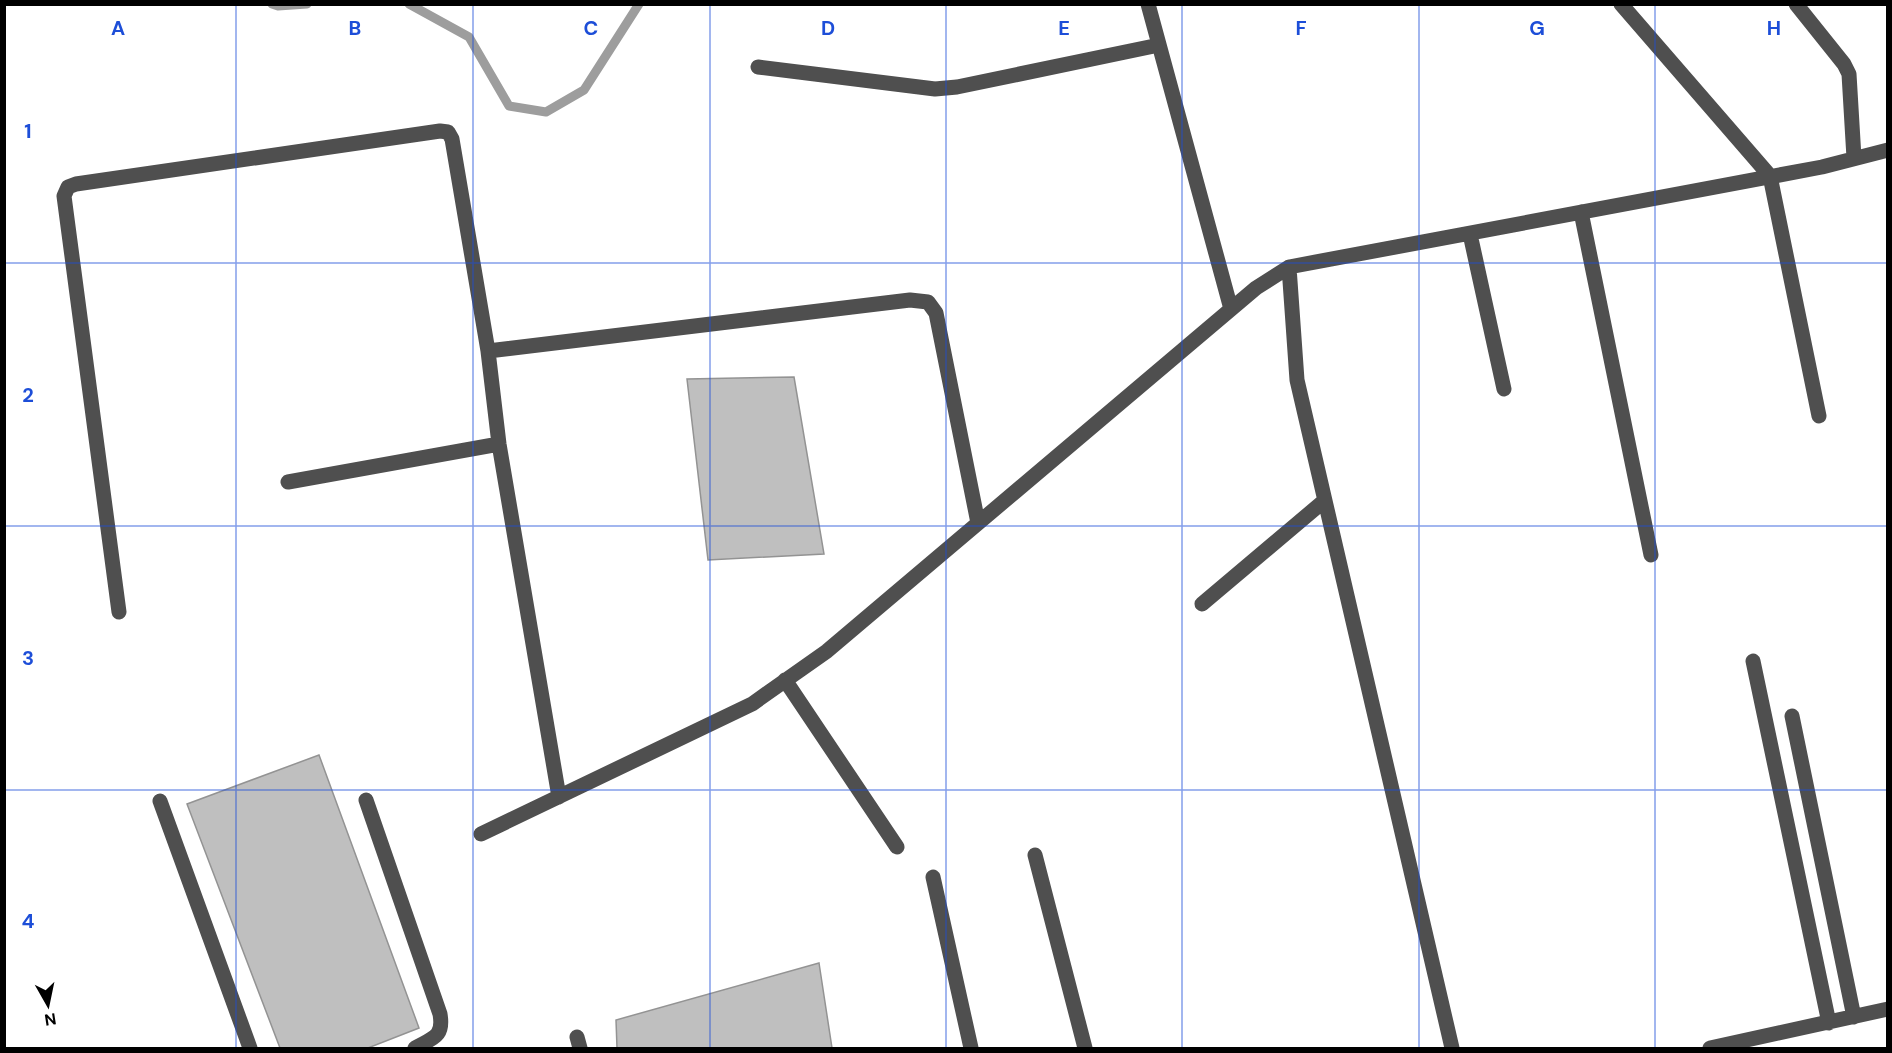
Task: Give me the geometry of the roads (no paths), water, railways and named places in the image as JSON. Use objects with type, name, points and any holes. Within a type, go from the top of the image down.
[{"type":"street","points":[[1148,4],[1231,309]]},
{"type":"street","points":[[1620,4],[1770,176],[1819,416]]},
{"type":"street","points":[[1796,4],[1844,64],[1849,74],[1854,158]]},
{"type":"street","points":[[758,68],[935,89],[957,87],[1159,45]]},
{"type":"street","points":[[118,612],[64,196],[68,187],[87,182],[440,131],[448,132],[452,139],[488,351],[499,444],[559,797]]},
{"type":"street","points":[[481,834],[752,704],[827,651],[1256,288],[1289,267],[1770,176],[1887,150]]},
{"type":"street","points":[[1581,212],[1651,555]]},
{"type":"street","points":[[1470,234],[1504,389]]},
{"type":"street","points":[[1289,267],[1297,380],[1452,1048]]},
{"type":"street","points":[[488,351],[910,300],[928,302],[936,313],[978,523]]},
{"type":"street","points":[[288,482],[499,444]]},
{"type":"street","points":[[1202,603],[1324,501]]},
{"type":"street","points":[[1753,661],[1828,1023]]},
{"type":"street","points":[[785,680],[897,847]]},
{"type":"street","points":[[1792,716],[1854,1017]]},
{"type":"street","points":[[366,800],[440,1014],[442,1026],[438,1035],[415,1048]]},
{"type":"street","points":[[160,801],[250,1048]]},
{"type":"street","points":[[1035,855],[1085,1048]]},
{"type":"street","points":[[933,877],[971,1048]]},
{"type":"street","points":[[1710,1048],[1887,1009]]},
{"type":"waterway","points":[[272,4],[278,6],[307,4]]},
{"type":"waterway","points":[[409,4],[469,37],[509,106],[546,112],[584,90],[639,4]]}]
